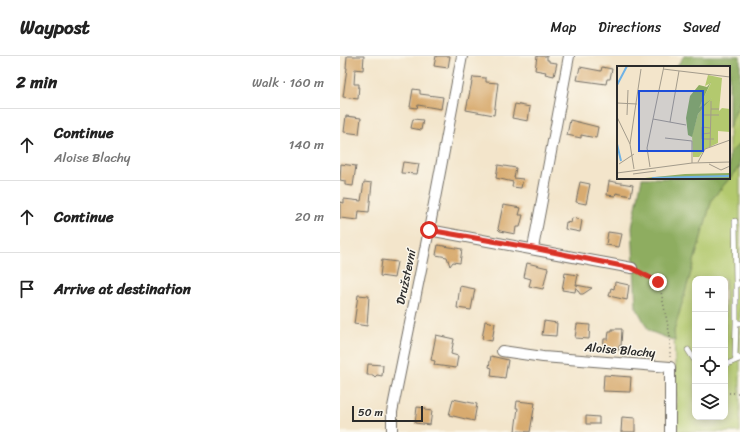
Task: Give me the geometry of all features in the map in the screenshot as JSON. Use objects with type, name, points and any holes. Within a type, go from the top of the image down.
[{"type":"street","name":"Družstevní","points":[[392,432],[392,412],[462,56]]},
{"type":"street","points":[[533,248],[569,56]]},
{"type":"street","points":[[429,230],[533,248],[632,268]]},
{"type":"street","name":"Aloise Blachy","points":[[502,351],[543,357],[670,367],[670,432]]},
{"type":"lane","points":[[728,364],[739,359],[735,356],[738,323],[738,284],[735,221]]},
{"type":"lane","points":[[688,350],[692,356]]},
{"type":"path","points":[[632,268],[658,282],[670,336],[670,367]]},
{"type":"path","points":[[728,393],[740,393]]},
{"type":"green space","points":[[684,56],[740,56],[740,100],[730,125],[730,66],[677,66]]},
{"type":"green space","points":[[740,100],[740,143],[730,153],[730,125]]},
{"type":"green space","points":[[740,143],[740,166],[730,178],[730,153]]},
{"type":"green space","points":[[740,166],[740,432],[677,432],[674,331],[712,199]]},
{"type":"green space","points":[[642,179],[729,179],[712,199],[674,331],[675,341],[649,331],[636,307],[632,227]]},
{"type":"building","points":[[347,56],[364,56],[363,70],[355,69],[354,84],[359,84],[358,99],[343,97]]},
{"type":"building","points":[[436,56],[450,56],[448,68],[434,66]]},
{"type":"building","points":[[537,56],[547,56],[547,60],[549,60],[549,62],[557,63],[554,76],[545,74],[546,72],[535,70]]},
{"type":"building","points":[[580,67],[601,71],[602,67],[612,69],[610,79],[607,79],[606,84],[577,80]]},
{"type":"building","points":[[473,77],[486,78],[486,82],[498,83],[494,115],[466,110]]},
{"type":"building","points":[[413,89],[420,90],[420,94],[443,97],[441,109],[418,105],[417,108],[410,107]]},
{"type":"building","points":[[515,104],[530,107],[528,121],[512,118]]},
{"type":"building","points":[[346,116],[361,118],[359,134],[344,132]]},
{"type":"building","points":[[413,119],[423,120],[421,130],[411,128]]},
{"type":"building","points":[[570,120],[598,127],[596,138],[581,135],[581,138],[567,135]]},
{"type":"building","points":[[403,162],[419,164],[417,174],[401,173]]},
{"type":"building","points":[[341,164],[356,166],[353,186],[345,185],[345,181],[340,180]]},
{"type":"building","points":[[498,165],[516,168],[514,178],[523,179],[521,188],[512,187],[513,182],[496,178]]},
{"type":"building","points":[[609,181],[633,185],[631,196],[616,193],[615,196],[607,195]]},
{"type":"building","points":[[364,182],[372,183],[369,212],[359,211],[358,220],[340,218],[340,202],[344,203],[344,199],[361,201]]},
{"type":"building","points":[[580,182],[590,184],[586,204],[576,202]]},
{"type":"building","points":[[503,205],[521,208],[519,215],[523,215],[520,227],[516,227],[515,234],[500,231],[498,229]]},
{"type":"building","points":[[572,218],[582,220],[580,232],[565,229],[566,222],[571,223]]},
{"type":"building","points":[[608,232],[622,234],[619,247],[606,245]]},
{"type":"building","points":[[438,245],[462,249],[460,263],[453,262],[450,266],[447,257],[436,255]]},
{"type":"building","points":[[382,260],[397,262],[394,278],[380,276]]},
{"type":"building","points":[[527,263],[548,268],[543,289],[529,286],[531,279],[524,277]]},
{"type":"building","points":[[565,273],[578,275],[576,285],[592,288],[583,294],[580,294],[576,287],[575,292],[562,290]]},
{"type":"building","points":[[615,282],[629,285],[627,300],[609,296],[611,288],[614,289]]},
{"type":"building","points":[[460,286],[475,289],[471,310],[457,308]]},
{"type":"building","points":[[358,295],[369,296],[367,326],[354,324]]},
{"type":"building","points":[[485,321],[495,323],[492,341],[482,339]]},
{"type":"building","points":[[544,321],[557,323],[556,336],[542,335]]},
{"type":"building","points":[[577,324],[590,325],[589,339],[575,338]]},
{"type":"building","points":[[612,329],[622,329],[621,346],[619,346],[619,350],[603,349],[604,339],[608,339],[609,331],[612,331]]},
{"type":"building","points":[[436,335],[454,339],[451,354],[458,356],[456,368],[434,365],[435,361],[431,360]]},
{"type":"building","points":[[491,356],[508,360],[505,378],[491,376],[492,368],[489,367]]},
{"type":"building","points":[[368,364],[383,365],[382,376],[377,375],[375,377],[373,375],[367,375]]},
{"type":"building","points":[[604,375],[631,377],[630,392],[603,391]]},
{"type":"building","points":[[453,399],[477,404],[474,421],[449,415]]},
{"type":"building","points":[[517,401],[535,403],[530,432],[515,431],[518,408],[516,408]]},
{"type":"building","points":[[417,407],[426,408],[425,410],[432,411],[430,425],[415,423]]},
{"type":"building","points":[[586,416],[599,417],[599,424],[586,424]]},
{"type":"building","points":[[622,417],[635,418],[635,432],[621,432]]},
{"type":"route","points":[[429,230],[533,248],[632,268],[658,282]]}]
